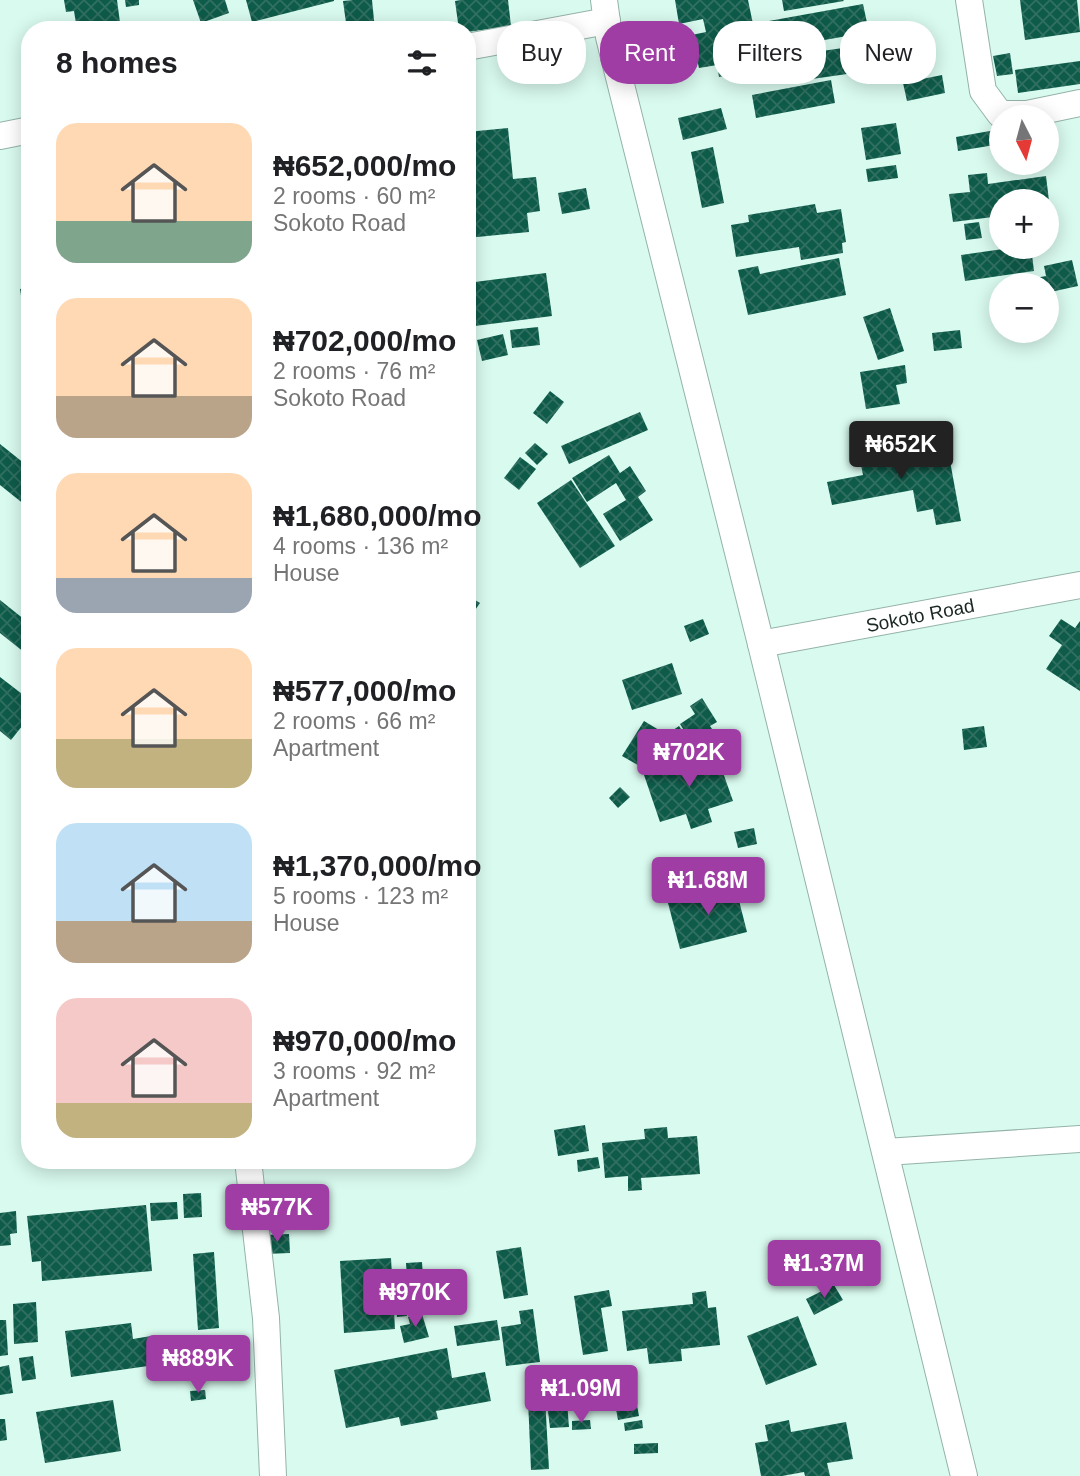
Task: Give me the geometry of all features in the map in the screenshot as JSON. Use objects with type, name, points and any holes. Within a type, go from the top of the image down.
[{"type":"street","points":[[969,0],[984,91],[1000,114],[1027,114],[1080,103]]},
{"type":"street","points":[[476,45],[606,10],[612,50],[761,644],[964,1476]]},
{"type":"street","points":[[0,136],[21,132]]},
{"type":"street","name":"Sokoto Road","points":[[761,644],[1080,585]]},
{"type":"street","points":[[886,1152],[1080,1139]]},
{"type":"street","points":[[249,1169],[266,1318],[273,1476]]},
{"type":"building","points":[[64,0],[117,0],[120,21],[76,21],[74,11],[66,12]]},
{"type":"building","points":[[125,0],[139,0],[139,5],[126,7]]},
{"type":"building","points":[[193,0],[225,0],[229,13],[200,21]]},
{"type":"building","points":[[246,0],[334,0],[256,21],[252,21]]},
{"type":"building","points":[[372,0],[374,21],[346,21],[343,1]]},
{"type":"building","points":[[508,0],[510,21],[497,21],[497,28],[476,31],[476,21],[458,21],[455,1]]},
{"type":"building","points":[[675,0],[748,0],[752,21],[713,21],[713,66],[699,68],[699,33],[706,32],[703,19],[678,21]]},
{"type":"building","points":[[782,0],[843,0],[844,1],[784,11]]},
{"type":"building","points":[[1020,0],[1077,0],[1080,32],[1025,40]]},
{"type":"building","points":[[863,4],[867,21],[840,21],[840,37],[826,40],[826,21],[770,21]]},
{"type":"building","points":[[840,48],[840,75],[826,77],[826,50]]},
{"type":"building","points":[[1010,53],[1013,74],[997,76],[993,56]]},
{"type":"building","points":[[1080,61],[1080,84],[1018,93],[1015,70]]},
{"type":"building","points":[[942,75],[945,93],[907,101],[903,84],[936,84],[936,76]]},
{"type":"building","points":[[831,80],[835,103],[756,118],[752,95],[810,84],[826,84],[826,81]]},
{"type":"building","points":[[721,108],[727,129],[683,140],[678,118]]},
{"type":"building","points":[[896,123],[901,154],[866,160],[861,128]]},
{"type":"building","points":[[508,128],[513,179],[536,177],[540,211],[527,213],[529,232],[476,237],[476,131]]},
{"type":"building","points":[[989,131],[989,146],[958,151],[956,137]]},
{"type":"building","points":[[713,147],[724,203],[702,208],[691,152]]},
{"type":"building","points":[[896,165],[898,178],[868,182],[866,169]]},
{"type":"building","points":[[987,173],[988,184],[1046,176],[1048,189],[989,189],[989,218],[953,222],[949,194],[970,192],[968,175]]},
{"type":"building","points":[[586,188],[590,209],[562,214],[558,193]]},
{"type":"building","points":[[815,204],[817,213],[841,209],[846,242],[842,243],[843,253],[801,260],[799,247],[736,257],[731,225],[749,222],[748,215]]},
{"type":"building","points":[[979,222],[982,238],[966,240],[964,224]]},
{"type":"building","points":[[989,251],[989,259],[1032,259],[1034,271],[989,273],[989,278],[965,281],[961,255]]},
{"type":"building","points":[[839,258],[846,295],[748,315],[738,270],[758,266],[760,274]]},
{"type":"building","points":[[1072,260],[1078,286],[1059,290],[1059,273],[1045,273],[1044,266]]},
{"type":"building","points":[[546,273],[552,316],[476,326],[476,282]]},
{"type":"building","points":[[890,308],[904,351],[878,360],[863,317]]},
{"type":"building","points":[[538,327],[540,345],[512,348],[510,330]]},
{"type":"building","points":[[960,330],[962,348],[934,351],[932,333]]},
{"type":"building","points":[[503,334],[508,355],[482,361],[477,340]]},
{"type":"building","points":[[905,365],[907,383],[896,385],[900,404],[866,409],[860,372]]},
{"type":"building","points":[[550,391],[564,402],[547,424],[533,413]]},
{"type":"building","points":[[640,412],[648,430],[569,464],[561,446]]},
{"type":"building","points":[[910,440],[915,467],[950,461],[961,521],[936,525],[933,509],[917,512],[913,490],[832,505],[827,482],[863,475],[858,450]]},
{"type":"building","points":[[535,443],[548,454],[537,465],[525,453]]},
{"type":"building","points":[[0,444],[21,461],[21,502],[0,485]]},
{"type":"building","points":[[609,455],[620,473],[630,466],[646,491],[638,497],[653,520],[620,541],[603,514],[626,500],[616,483],[587,502],[572,478]]},
{"type":"building","points":[[520,457],[536,469],[519,490],[504,478]]},
{"type":"building","points":[[571,480],[615,546],[580,568],[537,503]]},
{"type":"building","points":[[0,600],[21,617],[21,650],[0,633]]},
{"type":"building","points":[[703,619],[709,634],[690,642],[684,626]]},
{"type":"building","points":[[1061,619],[1075,628],[1080,621],[1080,691],[1046,669],[1062,645],[1049,636]]},
{"type":"building","points":[[672,663],[682,694],[632,710],[622,680]]},
{"type":"building","points":[[0,677],[21,693],[21,727],[11,740],[0,731]]},
{"type":"building","points":[[702,698],[717,722],[710,726],[718,738],[697,751],[680,724],[695,714],[690,706]]},
{"type":"building","points":[[644,721],[664,733],[643,768],[622,756]]},
{"type":"building","points":[[679,726],[685,735],[672,744],[666,735]]},
{"type":"building","points":[[984,726],[987,747],[964,750],[962,729]]},
{"type":"building","points":[[715,750],[733,801],[708,809],[712,822],[691,829],[686,814],[660,822],[644,775]]},
{"type":"building","points":[[620,787],[630,797],[618,808],[609,798]]},
{"type":"building","points":[[754,828],[757,844],[738,848],[734,832]]},
{"type":"building","points":[[735,885],[747,932],[680,949],[668,903]]},
{"type":"building","points":[[585,1125],[589,1151],[558,1156],[554,1130]]},
{"type":"building","points":[[667,1127],[668,1138],[697,1136],[700,1174],[641,1178],[642,1190],[628,1191],[628,1176],[605,1178],[602,1143],[645,1139],[644,1129]]},
{"type":"building","points":[[598,1157],[600,1168],[578,1172],[577,1160]]},
{"type":"building","points":[[201,1193],[202,1217],[184,1218],[183,1194]]},
{"type":"building","points":[[177,1202],[178,1219],[151,1221],[150,1203]]},
{"type":"building","points":[[146,1205],[152,1271],[42,1281],[41,1261],[32,1262],[27,1216]]},
{"type":"building","points":[[16,1211],[17,1233],[10,1234],[11,1245],[0,1246],[0,1213]]},
{"type":"building","points":[[289,1234],[290,1253],[265,1254],[264,1235]]},
{"type":"building","points":[[521,1247],[528,1295],[504,1299],[496,1251]]},
{"type":"building","points":[[214,1252],[219,1328],[198,1330],[193,1254]]},
{"type":"building","points":[[391,1258],[395,1329],[344,1333],[340,1261]]},
{"type":"building","points":[[422,1262],[425,1305],[409,1306],[406,1263]]},
{"type":"building","points":[[834,1285],[843,1300],[814,1315],[806,1299]]},
{"type":"building","points":[[405,1288],[407,1316],[397,1317],[394,1290]]},
{"type":"building","points":[[609,1290],[612,1306],[601,1308],[608,1351],[583,1355],[574,1296]]},
{"type":"building","points":[[706,1291],[708,1308],[716,1307],[720,1345],[681,1349],[682,1361],[649,1364],[647,1348],[627,1351],[622,1311],[693,1304],[692,1293]]},
{"type":"building","points":[[36,1302],[38,1342],[14,1344],[13,1304]]},
{"type":"building","points":[[533,1309],[540,1362],[506,1366],[501,1327],[521,1324],[519,1311]]},
{"type":"building","points":[[422,1314],[429,1337],[404,1343],[400,1326],[410,1324],[408,1317]]},
{"type":"building","points":[[798,1316],[817,1365],[766,1385],[747,1336]]},
{"type":"building","points":[[0,1320],[6,1320],[8,1355],[0,1356]]},
{"type":"building","points":[[497,1320],[500,1340],[457,1346],[454,1326]]},
{"type":"building","points":[[131,1323],[133,1339],[151,1336],[155,1365],[71,1377],[65,1331]]},
{"type":"building","points":[[447,1348],[452,1378],[485,1372],[491,1401],[436,1411],[438,1419],[401,1426],[399,1417],[346,1428],[334,1370]]},
{"type":"building","points":[[33,1356],[36,1379],[22,1381],[19,1358]]},
{"type":"building","points":[[200,1359],[202,1379],[179,1380],[178,1360]]},
{"type":"building","points":[[9,1365],[13,1393],[0,1395],[0,1367]]},
{"type":"building","points":[[555,1370],[560,1387],[544,1391],[539,1374]]},
{"type":"building","points":[[205,1390],[206,1399],[191,1401],[190,1391]]},
{"type":"building","points":[[545,1398],[549,1469],[531,1470],[528,1399]]},
{"type":"building","points":[[113,1400],[121,1451],[45,1463],[36,1412]]},
{"type":"building","points":[[567,1402],[569,1427],[550,1428],[547,1403]]},
{"type":"building","points":[[637,1405],[639,1416],[618,1420],[616,1409]]},
{"type":"building","points":[[0,1419],[5,1419],[7,1440],[0,1441]]},
{"type":"building","points":[[590,1420],[591,1429],[572,1430],[572,1421]]},
{"type":"building","points":[[642,1420],[643,1428],[625,1431],[624,1423]]},
{"type":"building","points":[[789,1420],[791,1432],[846,1422],[853,1459],[827,1463],[830,1476],[805,1476],[804,1472],[761,1476],[755,1443],[768,1441],[765,1425]]},
{"type":"building","points":[[658,1443],[658,1453],[634,1454],[634,1444]]}]
